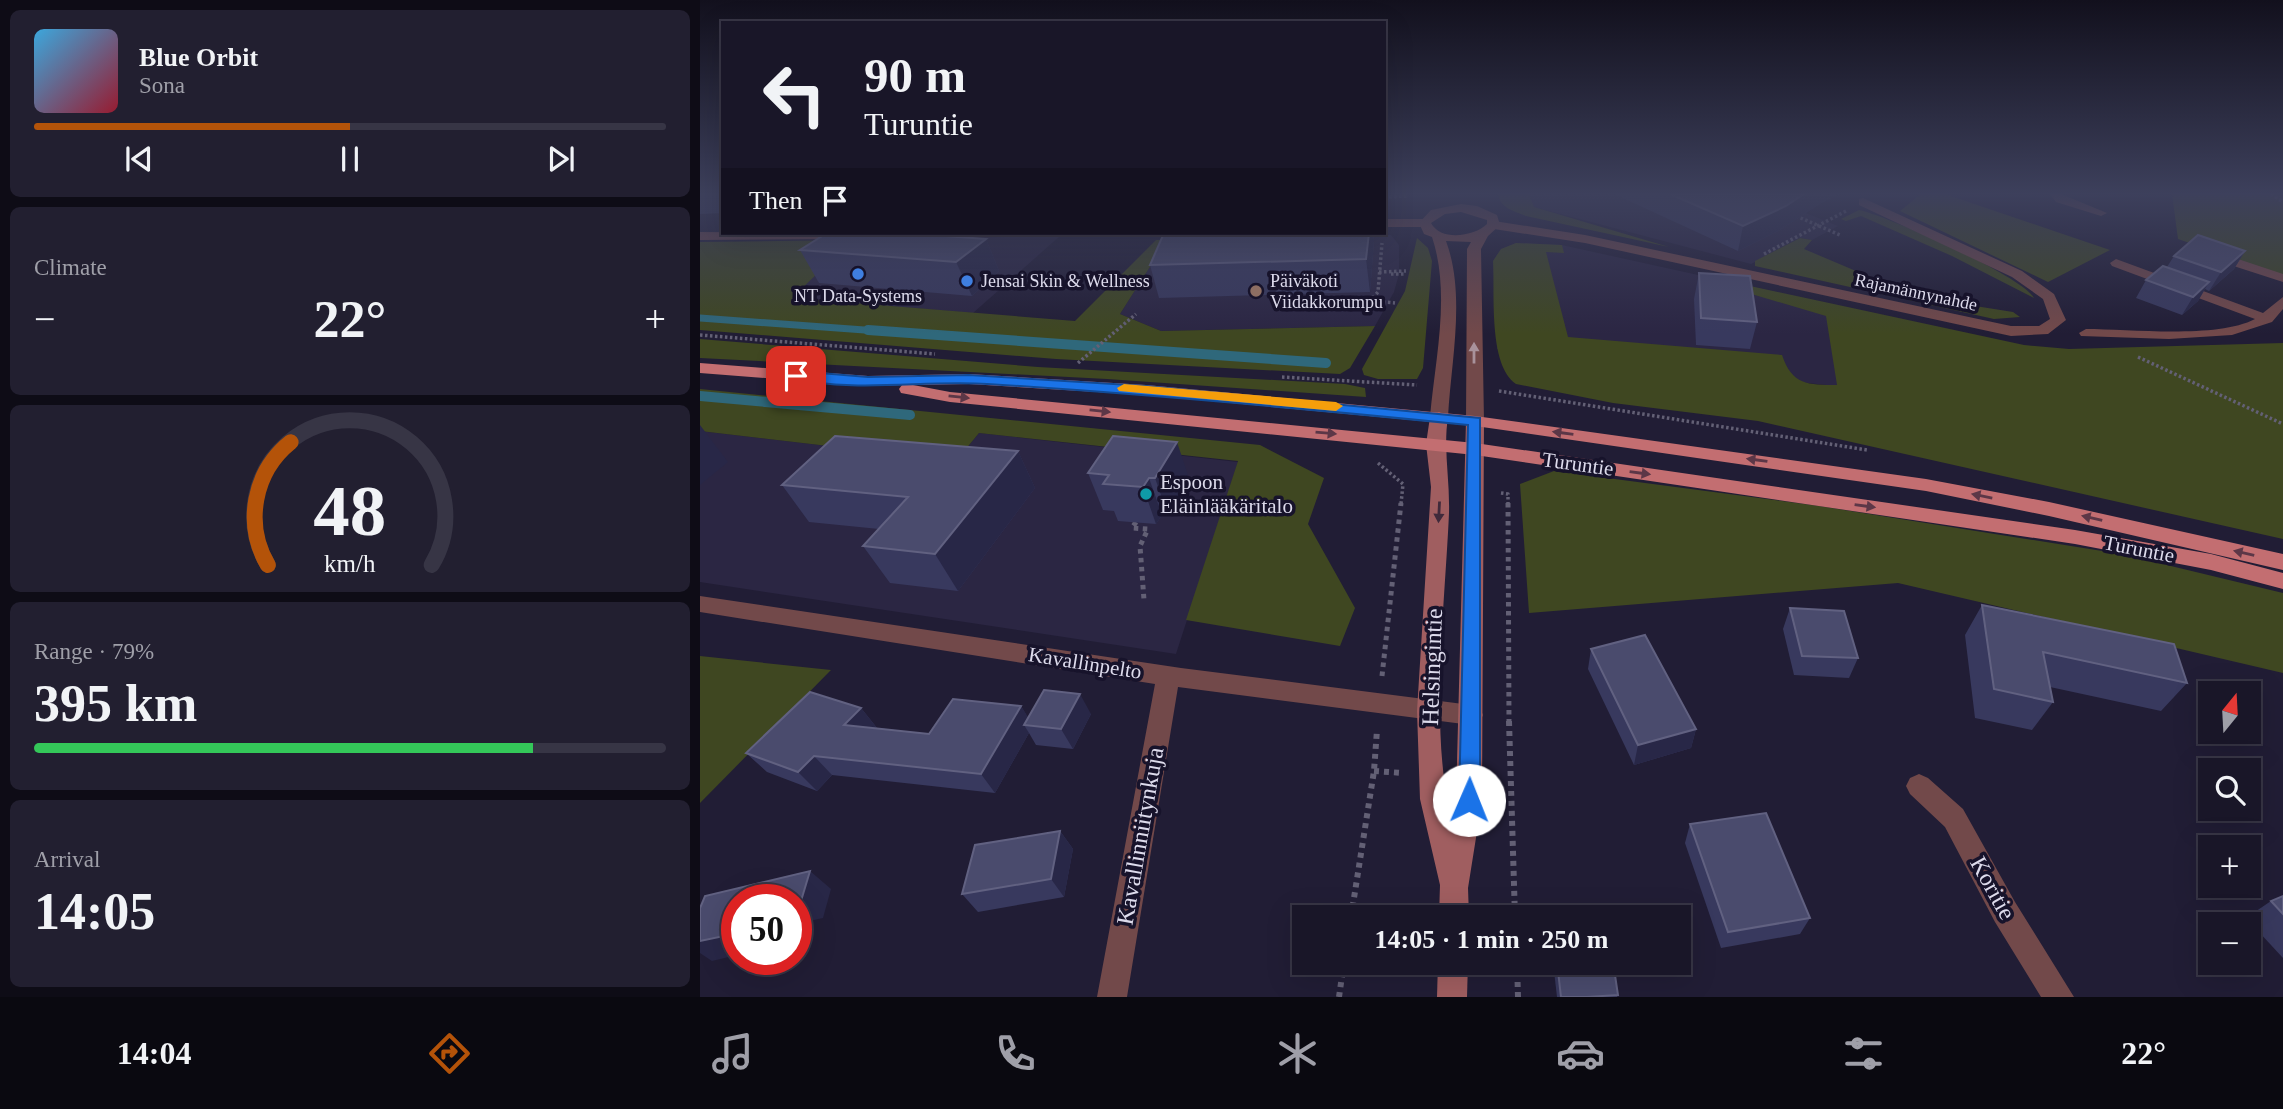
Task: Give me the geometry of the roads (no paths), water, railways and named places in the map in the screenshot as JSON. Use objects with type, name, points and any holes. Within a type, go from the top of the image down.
[{"type":"main road","name":"Turuntie","points":[[700,368],[868,381],[969,379],[1146,390],[1438,416],[1926,485],[2049,509],[2283,562]]},
{"type":"main road","name":"Turuntie","points":[[868,381],[950,397],[1475,449],[2075,537],[2211,562],[2283,581]]},
{"type":"main road","name":"Helsingintie","points":[[1438,416],[1435,444],[1440,487],[1429,711],[1433,799],[1454,888]]},
{"type":"main road","name":"Helsingintie","points":[[1454,905],[1454,888],[1469,800],[1475,421]]},
{"type":"main road","points":[[1452,997],[1453,975]]},
{"type":"street","points":[[1438,416],[1446,281],[1444,248],[1440,241]]},
{"type":"street","points":[[1475,421],[1474,249],[1480,241]]},
{"type":"street","name":"Rajamännynahde","points":[[1593,241],[2011,331],[2043,331],[2057,320],[2049,297],[2017,274],[1945,241]]},
{"type":"street","name":"Kavallinpelto","points":[[700,604],[1378,706],[1471,715]]},
{"type":"street","name":"Kavallinniitynkuja","points":[[1112,997],[1168,675]]},
{"type":"street","name":"Koritie","points":[[1919,786],[1954,818],[2005,912],[2059,997]]},
{"type":"lane","points":[[2208,253],[2283,278]]},
{"type":"lane","points":[[2116,263],[2267,319]]},
{"type":"lane","points":[[2085,332],[2190,332],[2247,327],[2267,319],[2283,301]]},
{"type":"waterway","points":[[700,318],[892,332]]},
{"type":"waterway","points":[[868,330],[1326,363]]},
{"type":"waterway","points":[[700,396],[910,415]]},
{"type":"place","name":"NT Data-Systems","points":[[858,274]]},
{"type":"place","name":"Jensai Skin & Wellness","points":[[967,281]]},
{"type":"place","name":"Päiväkoti Viidakkorumpu","points":[[1256,291]]},
{"type":"place","name":"Espoon Eläinlääkäritalo","points":[[1146,494]]}]
